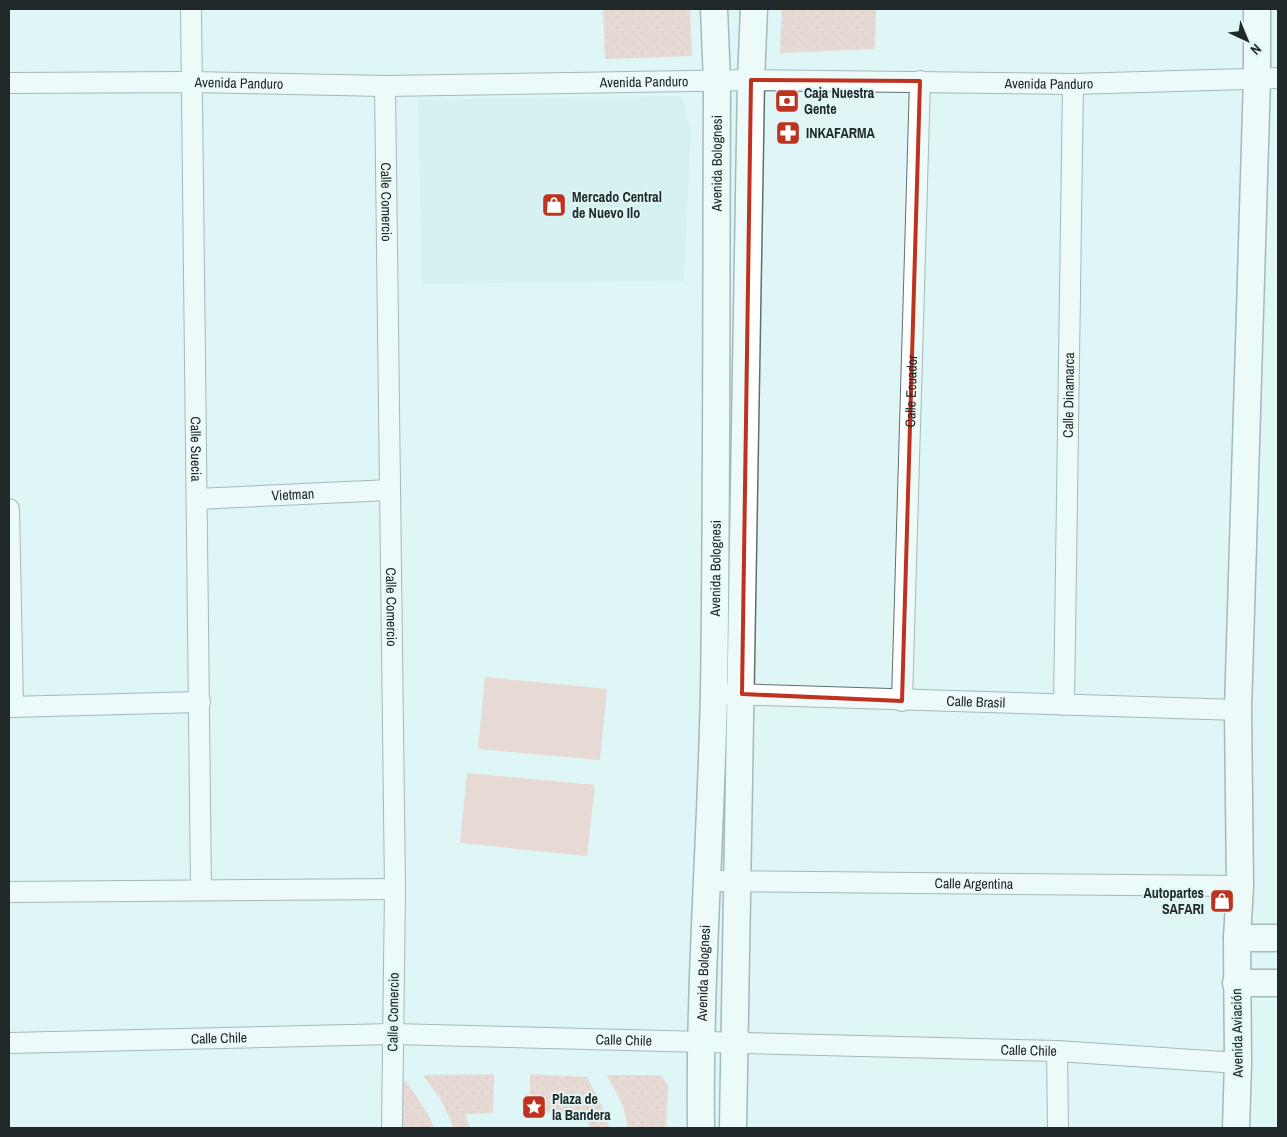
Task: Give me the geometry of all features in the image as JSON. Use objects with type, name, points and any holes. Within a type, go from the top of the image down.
[{"type":"street","name":"Calle Suecia","points":[[191,9],[201,890]]},
{"type":"street","name":"Avenida Bolognesi","points":[[701,1128],[700,1042],[708,881],[714,694],[717,82],[714,9]]},
{"type":"street","name":"Avenida Bolognesi","points":[[732,1128],[742,694],[751,80],[754,9]]},
{"type":"street","name":"Avenida Aviación","points":[[1236,1128],[1238,1062],[1236,983],[1240,886],[1238,710],[1267,78],[1256,9]]},
{"type":"street","name":"Avenida Panduro","points":[[9,83],[191,82],[385,86],[751,80],[1074,84],[1267,78]]},
{"type":"street","name":"Calle Ecuador","points":[[902,701],[920,81]]},
{"type":"street","name":"Calle Dinamarca","points":[[1064,705],[1074,84]]},
{"type":"street","name":"Calle Comercio","points":[[385,86],[395,889],[392,1128]]},
{"type":"street","name":"Vietman","points":[[197,499],[390,490]]},
{"type":"street","points":[[9,509],[11,707],[200,702]]},
{"type":"street","name":"Calle Brasil","points":[[714,694],[1238,710]]},
{"type":"street","name":"Calle Argentina","points":[[708,881],[1240,886]]},
{"type":"street","points":[[9,892],[395,889]]},
{"type":"street","points":[[1237,938],[1278,938]]},
{"type":"street","points":[[1236,983],[1278,983]]},
{"type":"street","name":"Calle Chile","points":[[9,1043],[393,1034],[1057,1051],[1238,1062]]},
{"type":"street","points":[[1057,1051],[1058,1128]]},
{"type":"highlighted area","points":[[751,80],[920,81],[902,701],[742,694]]},
{"type":"shaded area","points":[[603,9],[690,9],[692,56],[605,59]]},
{"type":"shaded area","points":[[782,9],[876,9],[875,49],[780,53]]},
{"type":"shaded area","name":"Mercado Central de Nuevo Ilo","points":[[681,96],[691,128],[684,281],[422,284],[418,100]]},
{"type":"shaded area","points":[[485,677],[607,689],[600,760],[478,749]]},
{"type":"shaded area","points":[[467,773],[595,785],[587,856],[460,843]]},
{"type":"shaded area","points":[[494,1074],[493,1113],[465,1114],[470,1128],[454,1128],[441,1100],[423,1075]]},
{"type":"shaded area","points":[[530,1074],[587,1077],[606,1114],[609,1128],[590,1128],[585,1113],[530,1112]]},
{"type":"shaded area","points":[[607,1075],[661,1075],[668,1085],[666,1128],[628,1128],[623,1106]]},
{"type":"shaded area","points":[[406,1081],[428,1114],[434,1128],[397,1128],[398,1082]]},
{"type":"place","name":"Caja Nuestra Gente","points":[[787,101]]},
{"type":"place","name":"INKAFARMA","points":[[788,133]]},
{"type":"place","name":"Mercado Central de Nuevo Ilo","points":[[554,205]]},
{"type":"place","name":"Autopartes SAFARI","points":[[1222,901]]},
{"type":"place","name":"Plaza de la Bandera","points":[[534,1107]]}]
